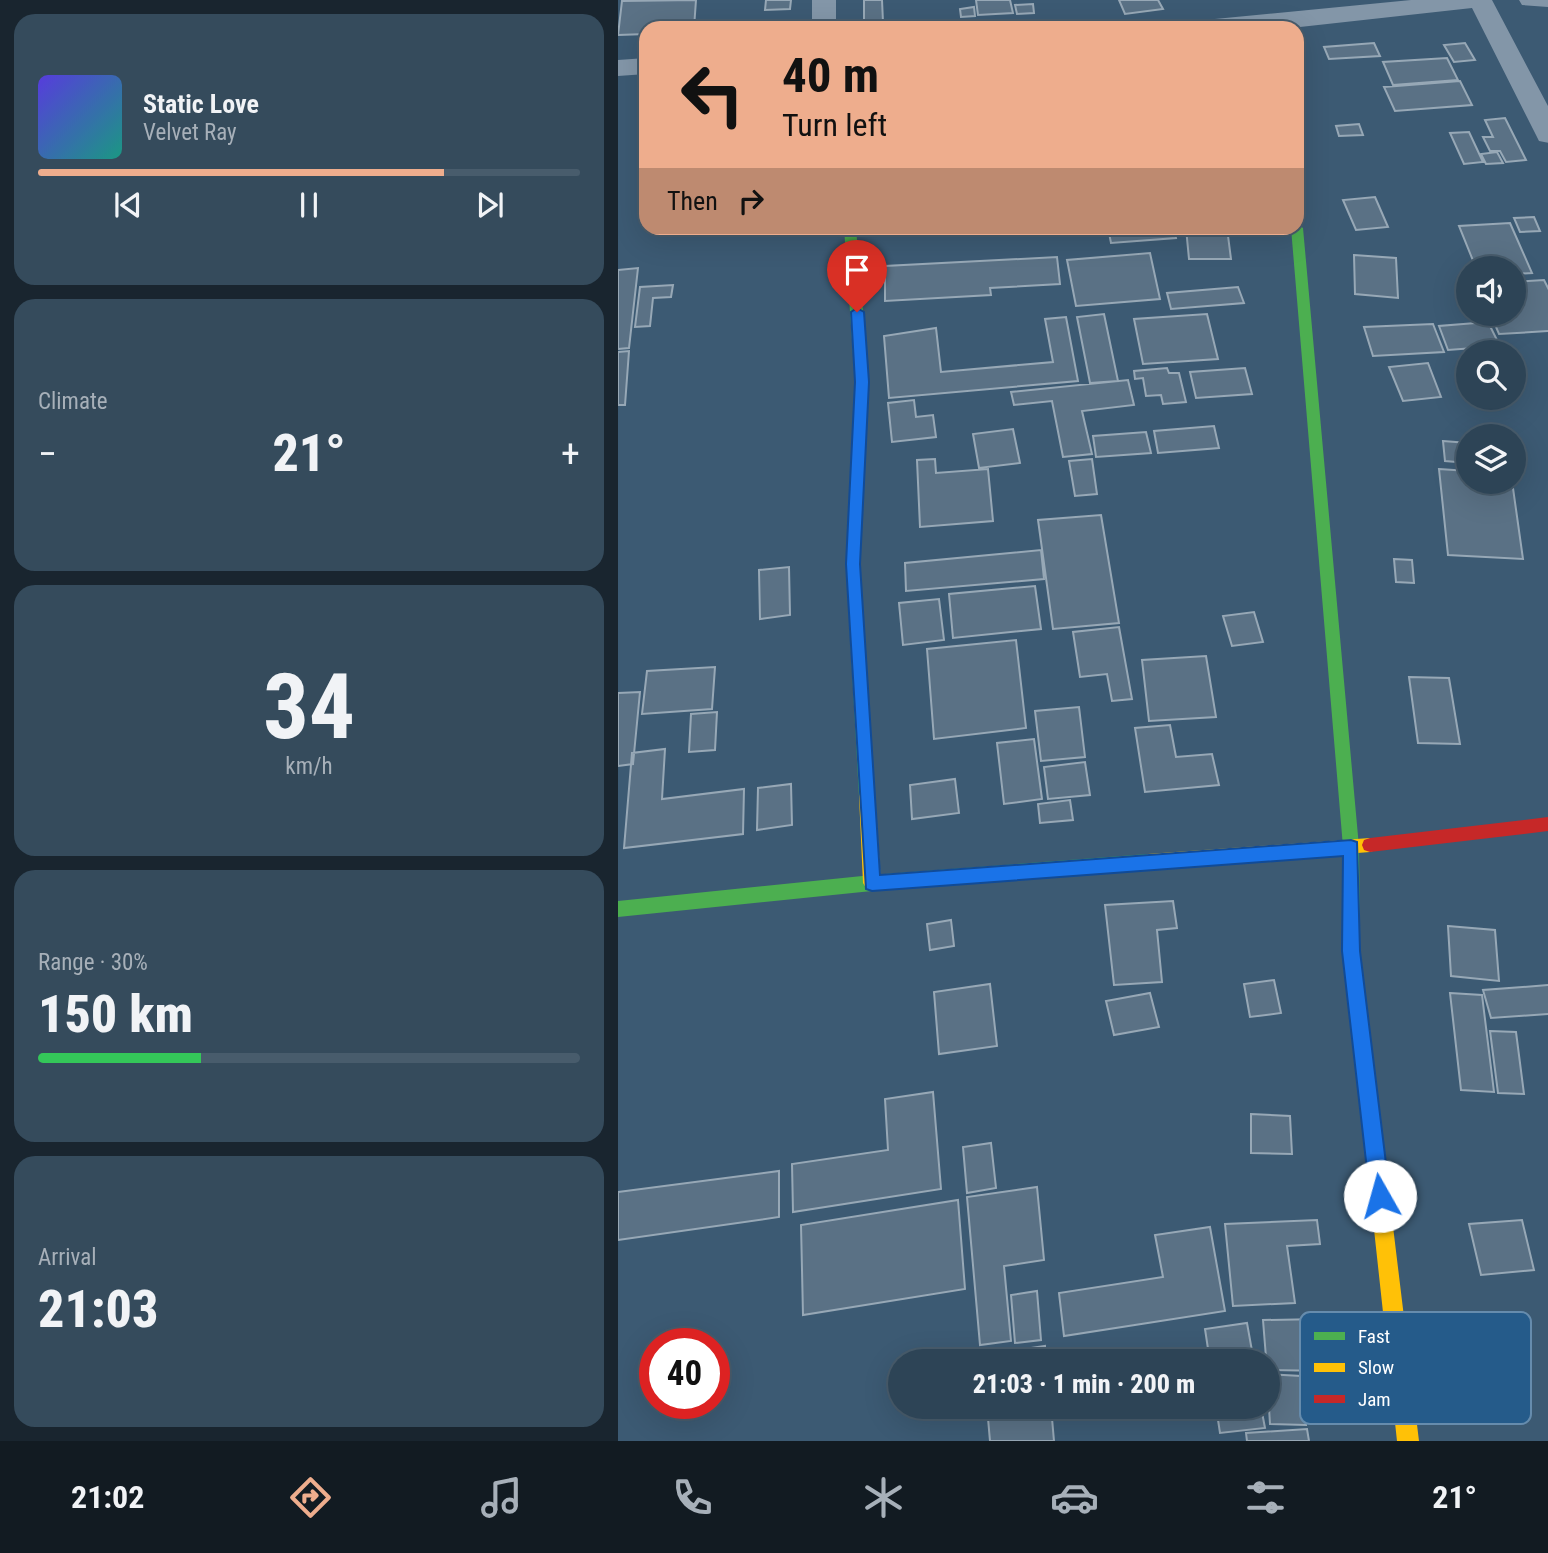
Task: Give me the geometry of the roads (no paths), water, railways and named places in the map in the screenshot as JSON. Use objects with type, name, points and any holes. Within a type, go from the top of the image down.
[{"type":"street","points":[[824,0],[824,21]]},
{"type":"street","points":[[1304,22],[1478,0],[1548,135]]},
{"type":"street","points":[[1531,0],[1548,0]]},
{"type":"street","points":[[618,68],[639,66]]},
{"type":"street","points":[[851,235],[862,382],[853,564],[872,883]]},
{"type":"street","points":[[1298,235],[1351,848],[1351,951],[1393,1312]]},
{"type":"street","points":[[618,909],[872,883],[1351,848],[1548,824]]}]
